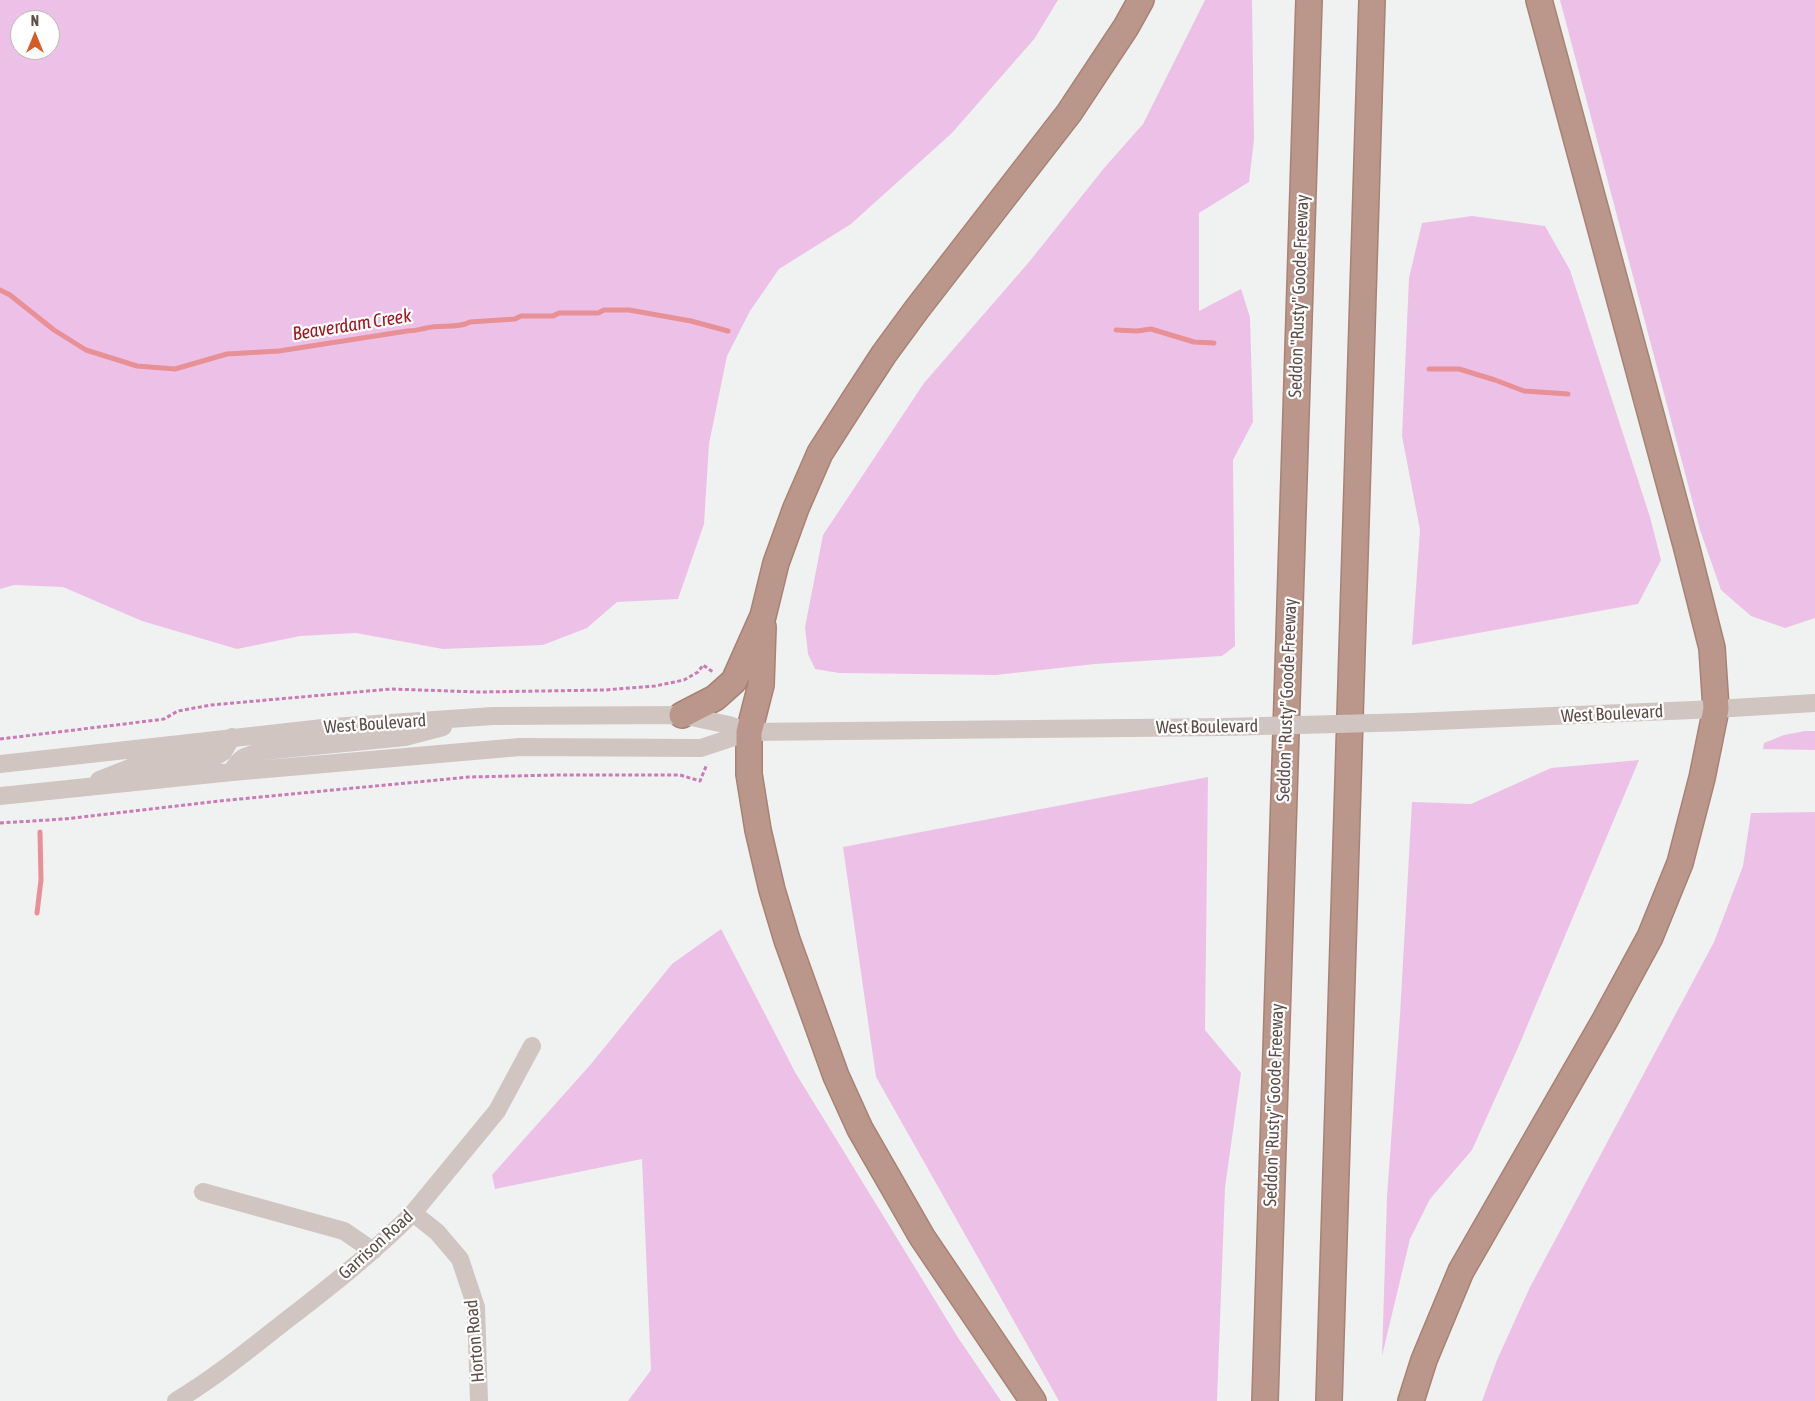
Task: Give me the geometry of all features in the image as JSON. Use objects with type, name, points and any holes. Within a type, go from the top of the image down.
[{"type":"highway","points":[[682,714],[715,698],[734,681],[763,616],[776,563],[796,508],[820,453],[884,354],[1069,113],[1126,27],[1141,0]]},
{"type":"highway","name":"Seddon \"Rusty\" Goode Freeway","points":[[1265,1401],[1309,0]]},
{"type":"highway","points":[[1329,1401],[1372,0]]},
{"type":"highway","points":[[1411,1401],[1424,1360],[1461,1271],[1605,1020],[1650,937],[1680,863],[1702,778],[1716,709],[1712,648],[1633,342],[1539,0]]},
{"type":"highway","points":[[763,616],[762,685],[749,732],[749,774],[772,890],[787,940],[836,1076],[860,1129],[922,1237],[1033,1401]]},
{"type":"street","name":"West Boulevard","points":[[0,764],[332,727],[480,717],[682,714],[749,732],[1224,727],[1412,722],[1815,703]]},
{"type":"street","points":[[232,772],[239,760],[248,755],[264,751],[405,737],[480,717]]},
{"type":"street","name":"West Boulevard","points":[[0,796],[232,772],[520,747],[701,748],[749,732]]},
{"type":"street","points":[[77,788],[132,767],[213,758],[223,752],[232,737]]},
{"type":"street","name":"Garrison Road","points":[[176,1401],[227,1366],[348,1273],[413,1213],[497,1111],[532,1046]]},
{"type":"street","points":[[202,1192],[344,1231],[373,1251]]},
{"type":"street","name":"Horton Road","points":[[413,1213],[437,1232],[460,1259],[476,1307],[479,1401]]},
{"type":"path","points":[[0,739],[158,720],[178,711],[211,705],[391,689],[479,692],[605,690],[655,686],[684,680],[698,672],[703,665],[716,674]]},
{"type":"path","points":[[0,823],[479,777],[680,775],[700,781],[706,767]]},
{"type":"shaded area","points":[[0,0],[1058,0],[1035,38],[952,133],[851,224],[779,269],[750,311],[727,356],[709,444],[704,524],[678,599],[617,602],[587,628],[543,645],[443,649],[356,633],[300,636],[237,649],[142,621],[63,587],[14,585],[0,589]]},
{"type":"shaded area","points":[[1205,0],[1252,0],[1254,140],[1249,182],[1199,213],[1199,311],[1241,289],[1250,317],[1253,422],[1233,460],[1235,646],[1222,656],[1095,664],[996,675],[839,673],[815,669],[808,654],[805,627],[823,535],[924,383],[1029,262],[1105,167],[1143,124]]},
{"type":"shaded area","points":[[1560,0],[1815,0],[1815,618],[1785,628],[1751,616],[1721,590],[1700,530]]},
{"type":"shaded area","points":[[1472,216],[1545,226],[1570,270],[1650,517],[1661,560],[1638,604],[1412,645],[1420,530],[1402,436],[1409,278],[1422,223]]},
{"type":"shaded area","points":[[1815,731],[1815,750],[1763,749],[1764,743],[1784,735]]},
{"type":"shaded area","points":[[1639,760],[1517,1050],[1472,1150],[1430,1199],[1410,1239],[1382,1356],[1387,1197],[1412,802],[1471,804],[1551,768]]},
{"type":"shaded area","points":[[1208,777],[1205,1030],[1241,1073],[1225,1188],[1217,1401],[1059,1401],[876,1077],[843,847]]},
{"type":"shaded area","points":[[1815,812],[1815,1401],[1482,1401],[1497,1360],[1530,1287],[1714,942],[1743,866],[1751,813]]},
{"type":"shaded area","points":[[721,929],[795,1072],[957,1336],[1001,1401],[628,1401],[651,1370],[642,1159],[495,1189],[492,1175],[591,1064],[672,964]]},
{"type":"waterway","name":"Beaverdam Creek","points":[[0,290],[10,295],[54,330],[86,350],[137,366],[175,369],[227,354],[279,351],[432,327],[515,319],[521,316],[553,316],[559,313],[598,313],[604,310],[629,310],[691,321],[728,331]]},
{"type":"waterway","name":"Beaverdam Creek","points":[[1116,330],[1137,331],[1151,329],[1194,342],[1214,343]]},
{"type":"waterway","name":"Beaverdam Creek","points":[[1429,369],[1459,369],[1524,391],[1568,394]]},
{"type":"waterway","points":[[37,913],[41,880],[40,832]]}]
